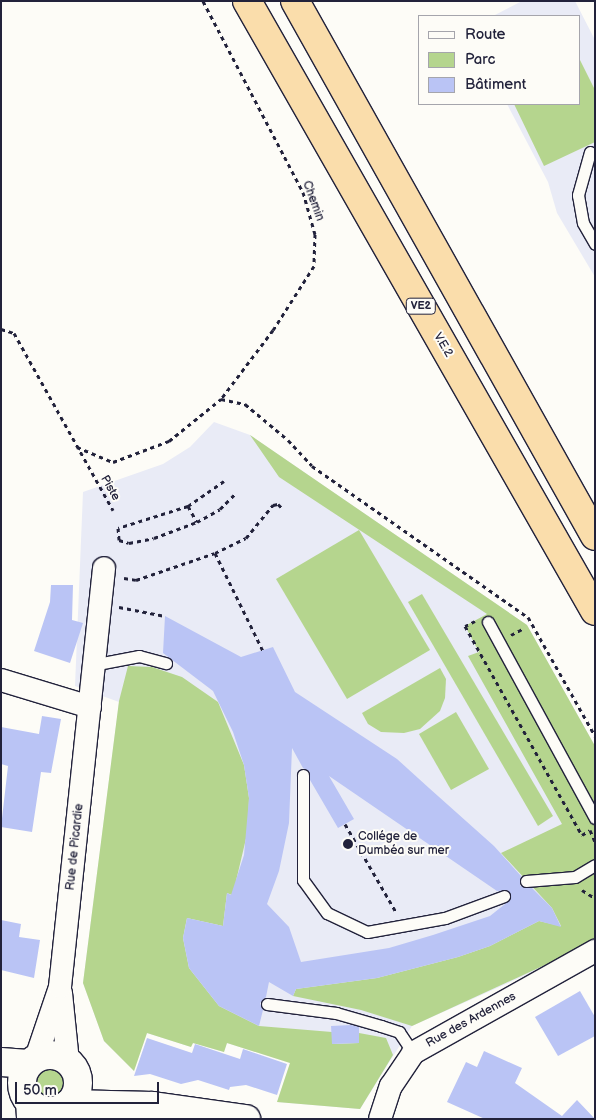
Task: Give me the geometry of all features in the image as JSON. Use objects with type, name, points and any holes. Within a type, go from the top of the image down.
[{"type":"highway","name":"V.E.2","points":[[247,1],[595,612]]},
{"type":"highway","points":[[295,1],[595,536]]},
{"type":"street","name":"Rue de Picardie","points":[[72,1068],[60,987],[90,707],[92,665],[111,574]]},
{"type":"street","points":[[1,680],[90,707]]},
{"type":"street","name":"Rue des Ardennes","points":[[380,1119],[391,1086],[413,1053],[595,951]]},
{"type":"street","name":"Rue de Picardie","points":[[32,1061],[60,987]]},
{"type":"street","points":[[1,1062],[32,1061],[56,1055],[72,1068],[152,1106]]},
{"type":"street","points":[[32,1061],[22,1082],[20,1098],[41,1109],[60,1111],[152,1106],[246,1119]]},
{"type":"street","points":[[60,1111],[77,1090],[72,1068]]},
{"type":"lane","points":[[590,152],[578,195],[584,223],[595,244]]},
{"type":"lane","points":[[488,622],[595,818]]},
{"type":"lane","points":[[92,665],[139,656],[166,663]]},
{"type":"lane","points":[[303,775],[303,880],[327,913],[367,932],[445,918],[504,896]]},
{"type":"lane","points":[[526,881],[575,877],[595,865]]},
{"type":"lane","points":[[267,1004],[336,1013],[399,1032],[413,1053]]},
{"type":"path","name":"Chemin","points":[[77,447],[113,462],[169,441],[221,399],[273,330],[314,266],[315,234],[302,192],[203,1]]},
{"type":"path","name":"Piste","points":[[1,329],[14,333],[112,510]]},
{"type":"path","points":[[221,399],[245,404],[257,411],[312,466],[528,617],[595,736]]},
{"type":"path","points":[[224,481],[188,506],[118,528],[119,540],[129,543],[154,538],[197,522],[220,509],[235,494]]},
{"type":"path","points":[[111,574],[136,580],[215,553],[246,538],[273,505],[278,504],[283,509]]},
{"type":"path","points":[[188,506],[197,522]]},
{"type":"path","points":[[215,553],[263,651]]},
{"type":"path","points":[[112,606],[165,616]]},
{"type":"path","points":[[344,824],[404,925]]},
{"type":"shaded area","points":[[522,1],[575,1],[595,40],[595,277],[557,213],[548,182],[508,105],[581,105],[581,15],[495,15]]},
{"type":"shaded area","name":"Collége de Dumbéa sur mer","points":[[214,422],[250,435],[527,625],[595,746],[562,959],[412,1026],[360,1109],[277,1102],[290,1063],[227,1043],[224,1052],[193,1043],[191,1047],[147,1033],[134,1071],[104,1041],[83,983],[119,702],[75,686],[83,492],[163,464],[190,447]]},
{"type":"green space","points":[[581,62],[595,90],[595,142],[544,166],[514,105],[581,105]]},
{"type":"green space","points":[[250,435],[527,625],[595,746],[595,942],[412,1026],[361,1010],[293,996],[296,989],[377,978],[458,957],[490,946],[539,921],[561,926],[552,908],[501,853],[562,824],[468,656],[479,652],[465,626],[487,614],[279,477]]},
{"type":"green space","points":[[359,530],[430,650],[347,699],[276,579]]},
{"type":"green space","points":[[422,594],[553,816],[538,826],[408,602]]},
{"type":"green space","points":[[128,666],[152,667],[182,677],[218,702],[244,765],[249,798],[248,830],[236,881],[237,897],[227,893],[223,926],[187,918],[183,938],[189,968],[219,1006],[259,1026],[332,1032],[333,1044],[359,1043],[359,1033],[386,1038],[393,1055],[360,1109],[277,1102],[290,1063],[227,1043],[224,1052],[193,1043],[191,1047],[147,1033],[134,1071],[104,1041],[83,983],[119,701]]},
{"type":"green space","points":[[440,668],[446,679],[445,698],[440,711],[420,729],[404,733],[381,732],[368,724],[362,713]]},
{"type":"green space","points":[[456,712],[489,769],[451,790],[419,734]]},
{"type":"green space","points":[[50,1064],[57,1065],[63,1069],[67,1075],[67,1089],[63,1095],[57,1099],[50,1100],[43,1099],[37,1095],[33,1089],[32,1082],[33,1075],[37,1069],[43,1065]]},
{"type":"building","points":[[51,585],[73,585],[72,620],[83,623],[70,663],[34,651],[50,602]]},
{"type":"building","name":"Collége de Dumbéa sur mer","points":[[165,616],[241,657],[273,647],[295,692],[397,759],[494,846],[521,876],[520,886],[532,888],[552,908],[561,927],[539,921],[490,946],[458,957],[377,978],[296,989],[293,996],[269,982],[266,997],[260,1003],[263,1010],[259,1026],[219,1006],[189,968],[183,938],[187,918],[223,926],[227,893],[231,895],[244,855],[249,798],[244,765],[233,732],[213,691],[163,653]],"holes":[[[292,748],[303,768],[310,772],[310,780],[338,828],[354,819],[329,776],[497,891],[508,890],[510,900],[490,916],[433,935],[389,948],[301,962],[289,927],[267,904],[279,871],[289,823]]]},
{"type":"building","points":[[42,716],[61,719],[51,773],[41,772],[32,832],[1,827],[8,766],[1,764],[1,727],[39,734]]},
{"type":"building","points":[[1,920],[21,924],[19,937],[40,940],[34,978],[1,970]]},
{"type":"building","points":[[580,991],[595,1017],[595,1036],[558,1056],[535,1017]]},
{"type":"building","points":[[351,1025],[359,1027],[359,1043],[332,1044],[331,1026]]},
{"type":"building","points":[[147,1038],[192,1053],[195,1044],[240,1059],[243,1049],[287,1064],[277,1095],[246,1085],[230,1087],[229,1090],[198,1080],[181,1084],[150,1074],[134,1076]]},
{"type":"building","points":[[484,1051],[522,1068],[515,1083],[562,1116],[577,1100],[595,1119],[485,1119],[447,1102],[466,1062],[477,1067]]},
{"type":"place","name":"Collége de Dumbéa sur mer","points":[[348,844]]}]
